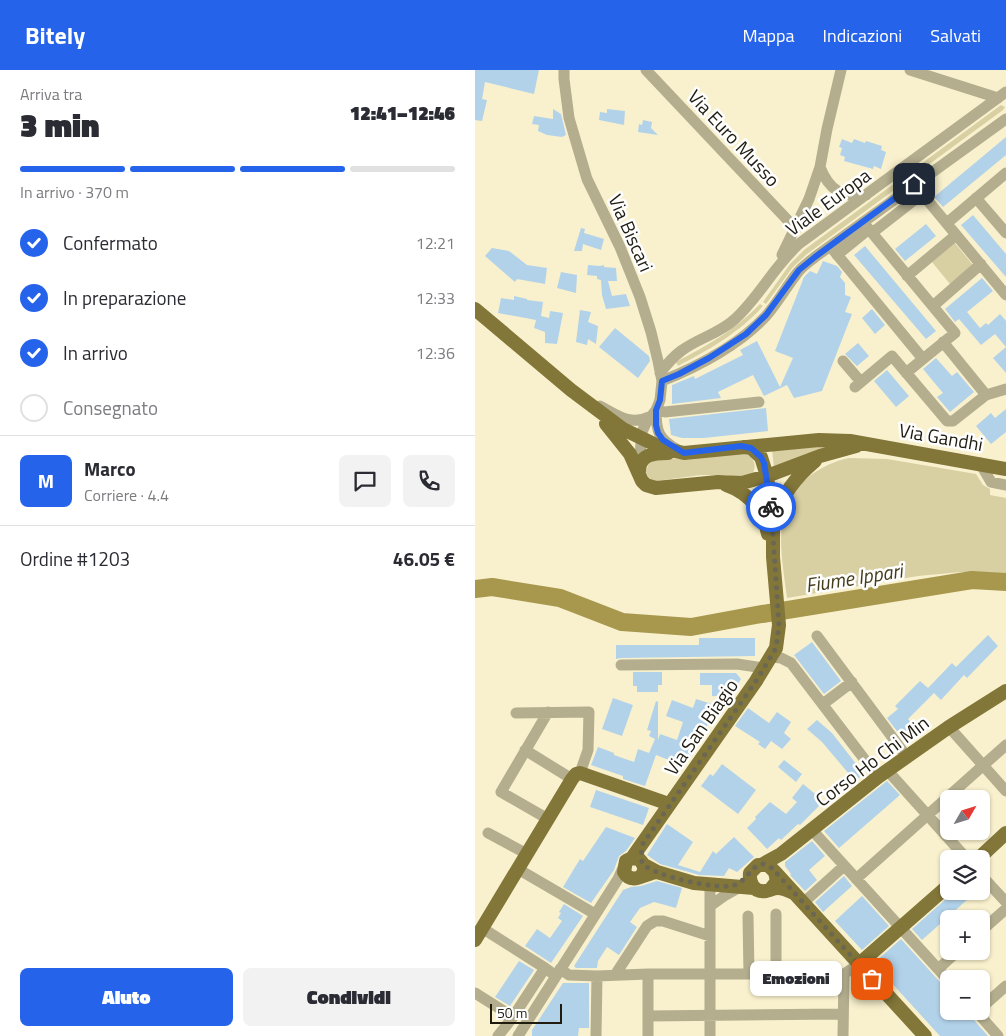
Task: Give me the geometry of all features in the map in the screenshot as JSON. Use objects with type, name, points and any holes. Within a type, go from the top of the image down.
[{"type":"main road","points":[[475,309],[571,390],[623,428],[662,448],[684,453]]},
{"type":"main road","points":[[571,390],[618,436],[631,454],[642,481],[655,488],[718,482],[742,483],[767,476],[820,456],[869,444]]},
{"type":"main road","name":"Via Gandhi","points":[[639,470],[641,462],[649,454],[684,453],[741,446],[819,440],[851,440],[1006,468]]},
{"type":"main road","points":[[741,446],[751,448],[761,457],[767,476],[773,523],[773,557]]},
{"type":"main road","points":[[773,523],[779,506],[789,488],[820,456]]},
{"type":"main road","points":[[718,482],[742,493],[758,508],[767,528],[773,557]]},
{"type":"main road","name":"Via San Biagio","points":[[636,868],[642,845],[776,648],[779,625],[773,557]]},
{"type":"main road","name":"Corso Ho Chi Min","points":[[763,864],[781,854],[882,774],[949,727],[1006,691]]},
{"type":"main road","points":[[478,934],[576,776],[669,804]]},
{"type":"main road","points":[[988,850],[1006,833]]},
{"type":"main road","points":[[737,886],[753,868],[763,864],[768,865],[925,1036]]},
{"type":"main road","points":[[636,868],[710,886],[737,886],[754,888],[765,892],[777,888],[784,889],[799,898]]},
{"type":"main road","points":[[770,890],[777,881],[775,872]]},
{"type":"main road","points":[[750,873],[751,884],[754,888]]},
{"type":"main road","points":[[859,964],[940,893]]},
{"type":"street","name":"Via Biscari","points":[[564,70],[569,118],[587,179],[630,271],[655,346],[661,377],[660,400],[652,413]]},
{"type":"street","name":"Via Euro Musso","points":[[646,70],[796,230]]},
{"type":"street","points":[[774,270],[796,230],[820,167],[840,75],[829,70]]},
{"type":"street","points":[[910,70],[982,92],[1002,95]]},
{"type":"street","name":"Viale Europa","points":[[661,377],[666,364],[682,350],[718,332],[733,321],[754,298],[774,270],[800,243],[1002,95]]},
{"type":"street","name":"Viale Europa","points":[[661,377],[679,374],[709,358],[746,334],[771,310],[799,270],[868,228],[914,184],[1006,118]]},
{"type":"street","points":[[820,167],[824,178],[837,191],[854,197],[866,195]]},
{"type":"street","points":[[947,223],[1006,173]]},
{"type":"street","points":[[914,184],[1006,295]]},
{"type":"street","points":[[906,374],[955,332],[868,228],[923,194]]},
{"type":"street","points":[[976,198],[1006,233]]},
{"type":"street","points":[[907,276],[956,235]]},
{"type":"street","points":[[833,250],[923,359]]},
{"type":"street","points":[[933,306],[981,264]]},
{"type":"street","points":[[943,342],[986,395]]},
{"type":"street","points":[[655,346],[663,350],[682,350]]},
{"type":"street","points":[[843,361],[858,385],[892,356],[947,421],[953,421],[986,395],[1006,389]]},
{"type":"street","points":[[571,390],[627,421],[635,422],[652,413],[759,402]]},
{"type":"street","points":[[639,470],[642,432],[652,413]]},
{"type":"street","points":[[652,413],[658,433],[663,440],[684,453]]},
{"type":"street","points":[[980,463],[991,482],[1006,485]]},
{"type":"street","points":[[817,636],[907,757]]},
{"type":"street","points":[[621,665],[767,663],[781,658],[791,663],[882,774],[927,815],[959,850]]},
{"type":"street","points":[[823,704],[852,682]]},
{"type":"street","points":[[548,712],[501,792],[548,819]]},
{"type":"street","points":[[516,713],[589,712],[588,750],[576,776],[525,750]]},
{"type":"street","points":[[949,727],[1006,791]]},
{"type":"street","points":[[856,879],[1006,745]]},
{"type":"street","points":[[812,830],[938,969],[948,960]]},
{"type":"street","points":[[488,833],[527,854]]},
{"type":"street","points":[[799,898],[844,866]]},
{"type":"street","points":[[521,1034],[612,888],[636,868]]},
{"type":"street","points":[[518,869],[595,914]]},
{"type":"street","points":[[990,885],[1006,902]]},
{"type":"street","points":[[710,886],[710,1036]]},
{"type":"street","points":[[710,906],[737,886]]},
{"type":"street","points":[[990,923],[1006,909]]},
{"type":"street","points":[[776,914],[776,974]]},
{"type":"street","points":[[748,916],[749,974]]},
{"type":"street","points":[[615,975],[647,926],[655,922],[663,921],[710,936]]},
{"type":"street","points":[[478,934],[545,968],[569,975],[844,974],[859,964]]},
{"type":"street","points":[[499,1036],[545,968]]},
{"type":"street","points":[[648,974],[648,1036]]},
{"type":"street","points":[[843,1036],[844,974]]},
{"type":"street","points":[[596,1036],[597,976]]},
{"type":"street","points":[[990,1000],[1006,986]]},
{"type":"street","points":[[475,993],[513,1017]]},
{"type":"street","points":[[648,1016],[843,1014]]},
{"type":"street","points":[[985,1020],[998,1036]]},
{"type":"shaded area","points":[[1001,105],[1005,107],[1003,110],[807,254],[793,267],[766,304],[763,302],[790,264],[804,250]]},
{"type":"shaded area","points":[[954,242],[973,265],[950,284],[932,262]]},
{"type":"shaded area","points":[[760,304],[763,306],[754,316],[734,332],[713,347],[678,366],[676,362],[721,336],[741,322]]},
{"type":"shaded area","points":[[824,445],[827,447],[774,468],[772,449]]},
{"type":"shaded area","points":[[740,453],[753,459],[755,465],[753,473],[738,478],[727,475],[701,475],[656,481],[649,478],[646,472],[649,462],[658,459],[699,458]]},
{"type":"shaded area","points":[[849,458],[887,459],[976,474],[983,485],[990,489],[990,495],[1006,498],[1006,574],[961,572],[918,576],[787,598],[781,542],[785,511],[796,490],[814,473],[825,466]]},
{"type":"building","points":[[475,70],[539,70],[534,94],[485,82],[482,99],[487,100],[482,121],[475,120]]},
{"type":"building","points":[[553,109],[561,114],[566,135],[562,137],[547,135],[538,131],[539,125],[532,124],[534,116],[553,119]]},
{"type":"building","points":[[607,109],[625,111],[624,125],[599,120],[600,112],[607,113]]},
{"type":"building","points":[[643,120],[652,122],[651,128],[658,135],[638,132],[639,124],[642,125]]},
{"type":"building","points":[[1006,137],[1006,155],[943,207],[934,197]]},
{"type":"building","points":[[842,139],[852,143],[854,139],[882,146],[881,150],[886,152],[881,169],[874,166],[873,169],[844,161],[845,157],[840,155],[842,148],[839,147]]},
{"type":"building","points":[[973,215],[1006,254],[1006,277],[961,225]]},
{"type":"building","points":[[926,224],[936,236],[905,261],[895,249]]},
{"type":"building","points":[[581,228],[585,229],[584,233],[604,239],[601,250],[583,244],[582,251],[574,251]]},
{"type":"building","points":[[865,246],[936,331],[926,339],[854,255]]},
{"type":"building","points":[[492,248],[509,251],[527,265],[547,268],[545,284],[517,279],[515,282],[485,256]]},
{"type":"building","points":[[823,261],[837,266],[842,272],[840,277],[845,283],[845,295],[851,297],[845,312],[852,314],[822,391],[794,398],[787,385],[764,396],[753,375],[718,392],[721,398],[672,404],[672,385],[694,376],[695,379],[743,355],[740,350],[757,341],[780,387],[793,358],[775,351],[804,277],[810,271],[817,274]]},
{"type":"building","points":[[588,265],[604,265],[604,267],[616,268],[617,281],[608,281],[612,296],[626,294],[630,306],[606,309],[602,295],[601,280],[597,279],[597,276],[587,275]]},
{"type":"building","points":[[561,272],[577,275],[576,293],[557,288]]},
{"type":"building","points":[[982,278],[993,291],[967,312],[980,328],[986,323],[988,325],[1000,314],[1006,321],[1006,347],[995,334],[981,345],[959,319],[955,322],[945,309]]},
{"type":"building","points":[[514,296],[543,302],[541,316],[549,318],[550,311],[563,313],[557,344],[545,343],[545,332],[534,328],[536,320],[498,313],[501,298],[514,300]]},
{"type":"building","points":[[872,309],[885,325],[875,334],[862,318]]},
{"type":"building","points":[[580,310],[591,312],[588,322],[598,326],[596,344],[588,339],[587,345],[576,342]]},
{"type":"building","points":[[615,328],[649,356],[650,361],[638,378],[599,347]]},
{"type":"building","points":[[858,343],[869,356],[857,366],[845,354]]},
{"type":"building","points":[[1006,347],[1006,373],[993,358]]},
{"type":"building","points":[[936,358],[952,376],[957,372],[974,392],[950,412],[937,397],[943,393],[923,369]]},
{"type":"building","points":[[887,370],[909,396],[896,407],[874,381]]},
{"type":"building","points":[[766,408],[768,431],[704,438],[682,438],[671,435],[669,419]]},
{"type":"building","points":[[1006,409],[1006,432],[991,444],[976,426],[991,413],[995,418]]},
{"type":"building","points":[[988,635],[998,646],[967,678],[964,675],[941,700],[934,693],[908,719],[921,734],[906,743],[887,718],[898,709],[895,706],[920,681],[928,688],[952,663],[956,667]]},
{"type":"building","points":[[699,638],[755,638],[755,656],[616,659],[616,645],[699,645]]},
{"type":"building","points":[[812,642],[841,681],[824,694],[794,655]]},
{"type":"building","points":[[633,672],[662,672],[662,685],[658,685],[658,692],[637,692],[637,686],[633,686]]},
{"type":"building","points":[[700,673],[736,673],[741,679],[729,697],[712,696],[712,685],[700,685]]},
{"type":"building","points":[[613,698],[633,705],[622,736],[602,729]]},
{"type":"building","points":[[696,699],[715,705],[702,738],[684,766],[656,755],[645,786],[591,765],[598,747],[634,762],[638,749],[649,753],[655,739],[649,736],[651,731],[647,730],[656,701],[658,702],[658,740],[660,734],[677,740],[683,722],[666,716],[672,700],[693,708]]},
{"type":"building","points":[[748,708],[769,723],[777,712],[791,722],[784,733],[791,739],[782,749],[771,741],[765,749],[758,744],[760,742],[735,726]]},
{"type":"building","points":[[817,720],[832,733],[864,774],[855,781],[822,742],[807,729]]},
{"type":"building","points":[[784,760],[802,774],[796,782],[778,767]]},
{"type":"building","points":[[722,764],[756,790],[738,814],[701,786],[710,774],[713,776]]},
{"type":"building","points":[[887,781],[900,795],[839,848],[824,831]]},
{"type":"building","points":[[803,784],[824,801],[800,825],[798,824],[781,840],[779,838],[767,849],[747,828],[770,802],[786,814],[797,802],[792,798]]},
{"type":"building","points":[[596,790],[649,808],[643,825],[590,807]]},
{"type":"building","points":[[667,824],[693,842],[678,865],[700,872],[713,851],[716,854],[734,837],[754,857],[737,872],[729,868],[724,876],[699,875],[660,864],[647,855]]},
{"type":"building","points":[[606,827],[635,838],[626,851],[619,856],[614,870],[591,903],[563,887],[580,859],[583,861]]},
{"type":"building","points":[[812,841],[825,856],[809,870],[817,880],[805,891],[790,875],[785,862]]},
{"type":"building","points":[[844,876],[852,886],[823,912],[815,902]]},
{"type":"building","points":[[657,881],[682,888],[676,908],[654,902],[640,908],[630,922],[637,927],[619,955],[607,947],[598,961],[597,968],[576,968],[574,966],[623,890]]},
{"type":"building","points":[[862,896],[889,926],[862,950],[835,921]]},
{"type":"building","points":[[945,900],[967,900],[956,910],[940,910],[940,924],[922,940],[912,929]]},
{"type":"building","points":[[564,904],[583,916],[551,963],[525,946],[537,929],[550,938],[562,921],[558,918]]},
{"type":"building","points":[[901,939],[940,982],[940,1020],[974,1020],[988,1036],[940,1036],[874,963]]},
{"type":"building","points":[[519,961],[534,970],[510,1006],[495,997]]},
{"type":"building","points":[[563,983],[589,983],[589,1028],[579,1028],[578,1036],[532,1036],[532,1030]]},
{"type":"waterway","name":"Fiume Ippari","points":[[475,589],[492,587],[560,598],[622,622],[691,627],[972,580],[1006,582]]},
{"type":"way so far","points":[[771,507],[779,625],[776,648],[756,681],[642,845],[642,862],[657,872],[710,886],[734,886],[742,881],[753,868],[763,864],[768,865],[872,979]]},
{"type":"place","name":"Emozioni","points":[[872,979]]},
{"type":"route","points":[[771,507],[764,463],[761,457],[751,448],[741,446],[684,453],[663,440],[658,433],[656,425],[656,410],[660,400],[662,381],[679,374],[734,344],[775,305],[799,270],[914,184]]}]
